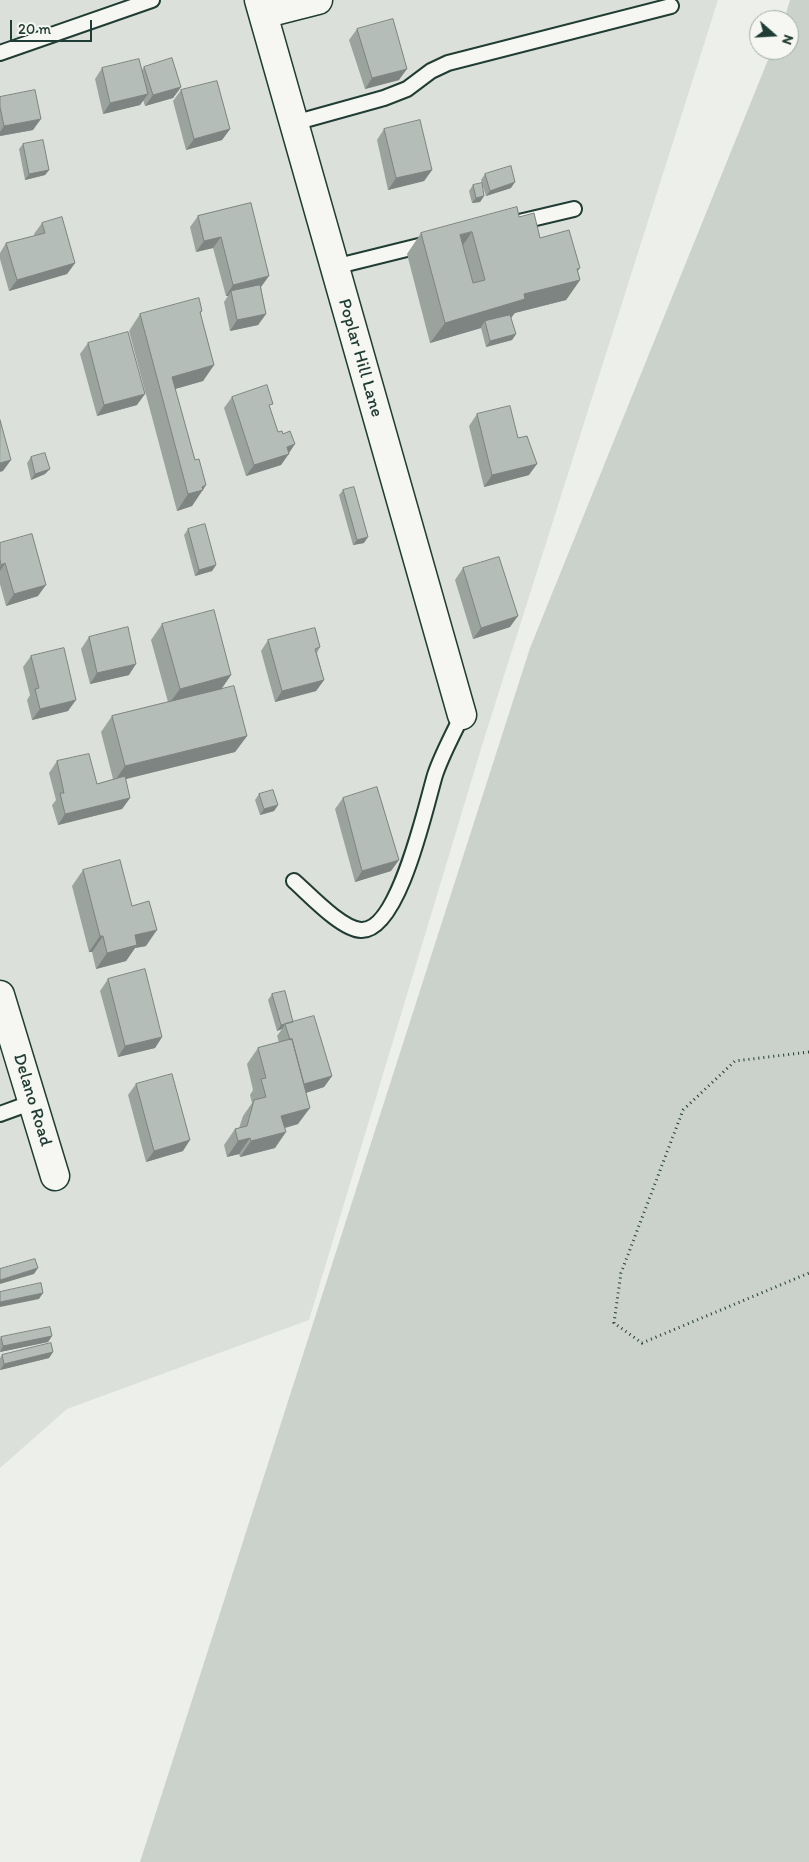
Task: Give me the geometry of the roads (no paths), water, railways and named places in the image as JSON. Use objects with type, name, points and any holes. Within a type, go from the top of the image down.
[{"type":"street","points":[[261,7],[318,0]]},
{"type":"street","name":"Poplar Hill Lane","points":[[261,7],[462,715]]},
{"type":"street","name":"Delano Road","points":[[0,995],[55,1176]]},
{"type":"lane","points":[[0,53],[152,0]]},
{"type":"lane","points":[[294,123],[384,98],[408,88],[431,71],[448,63],[671,6]]},
{"type":"lane","points":[[506,225],[574,209]]},
{"type":"lane","points":[[334,267],[438,242]]},
{"type":"lane","points":[[294,881],[339,921],[353,929],[363,930],[374,927],[394,903],[411,856],[436,772],[462,715]]},
{"type":"lane","points":[[0,1114],[33,1102]]}]
